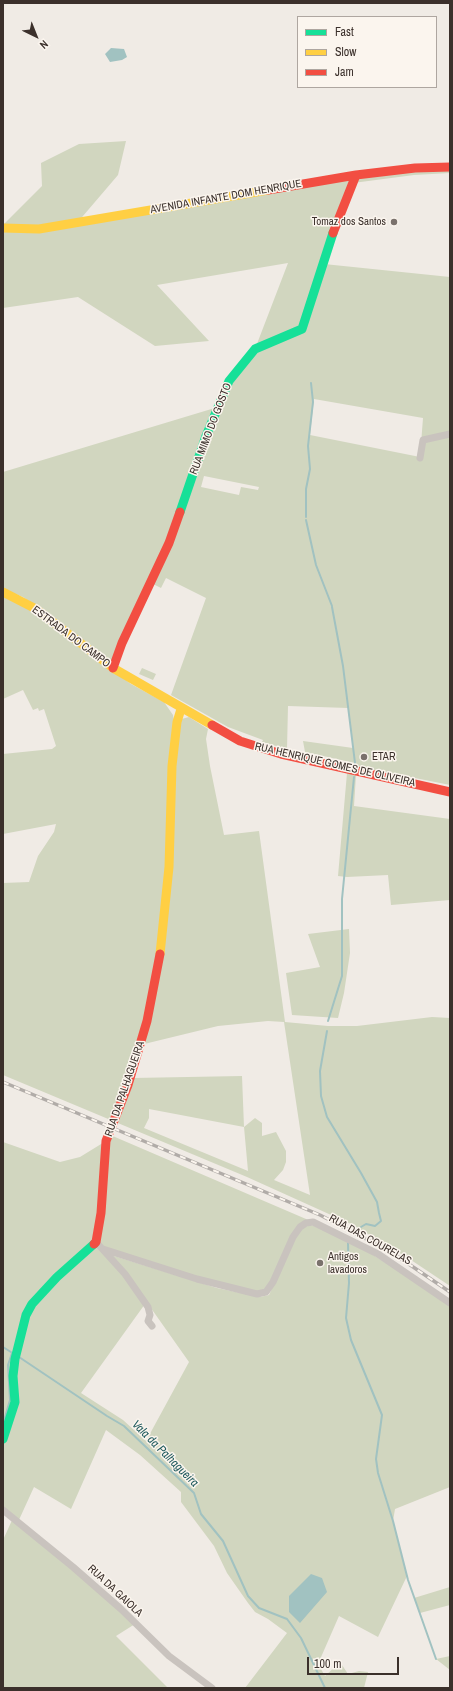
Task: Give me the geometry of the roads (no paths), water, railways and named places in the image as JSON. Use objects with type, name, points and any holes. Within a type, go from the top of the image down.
[{"type":"street","name":"AVENIDA INFANTE DOM HENRIQUE","points":[[3,228],[39,230],[356,175],[415,168],[450,167]]},
{"type":"street","name":"RUA MIMO DO GOSTO","points":[[113,668],[122,643],[169,542],[206,436],[229,381],[255,349],[302,329],[330,242],[356,175]]},
{"type":"street","points":[[420,458],[423,440],[450,434]]},
{"type":"street","name":"ESTRADA DO CAMPO","points":[[3,592],[36,609],[113,668],[138,684]]},
{"type":"street","name":"RUA HENRIQUE GOMES DE OLIVEIRA","points":[[138,684],[240,741],[267,750],[450,792]]},
{"type":"street","name":"RUA DA PALHAGUEIRA","points":[[96,1242],[106,1141],[128,1085],[147,1021],[162,941],[169,868],[168,822],[172,766],[177,722],[181,709]]},
{"type":"street","name":"RUA DAS COURELAS","points":[[104,1249],[197,1279],[257,1294],[266,1292],[273,1282],[293,1237],[300,1227],[306,1223],[314,1222],[378,1254],[450,1303]]},
{"type":"street","points":[[3,1439],[15,1402],[13,1376],[16,1356],[26,1315],[32,1304],[57,1277],[96,1242],[104,1249],[125,1274],[148,1307],[150,1315],[148,1321],[152,1326]]},
{"type":"street","name":"RUA DA GAIOLA","points":[[3,1510],[82,1575],[169,1656],[212,1688]]},
{"type":"water","points":[[111,48],[124,49],[127,57],[122,60],[110,62],[105,54]]},
{"type":"water","points":[[311,1574],[322,1578],[327,1592],[300,1623],[289,1612],[289,1596]]},
{"type":"waterway","points":[[306,517],[306,489],[310,469],[308,446],[313,402],[311,383]]},
{"type":"waterway","points":[[306,520],[316,565],[332,606]]},
{"type":"waterway","points":[[332,607],[343,666],[355,763]]},
{"type":"waterway","points":[[328,1021],[342,976],[342,899],[354,777]]},
{"type":"waterway","points":[[327,1031],[320,1071],[321,1096],[327,1117],[377,1202],[381,1221],[375,1226],[366,1224],[361,1227]]},
{"type":"waterway","points":[[348,1243],[349,1283],[346,1318],[351,1340],[382,1415],[376,1459],[378,1473],[393,1521],[408,1580],[436,1659]]},
{"type":"waterway","name":"Vala da Palhagueira","points":[[3,1347],[14,1354]]},
{"type":"waterway","points":[[3,1424],[10,1400],[8,1365],[12,1353]]},
{"type":"waterway","name":"Vala da Palhagueira","points":[[19,1357],[124,1426],[194,1493],[201,1514],[223,1541],[248,1596],[259,1608],[287,1619],[301,1638],[325,1688]]},
{"type":"railway","points":[[3,1082],[320,1215],[391,1252],[450,1292]]},
{"type":"place","name":"Tomaz dos Santos","points":[[394,222]]},
{"type":"place","name":"ETAR","points":[[364,757]]},
{"type":"place","name":"Antigos lavadoros","points":[[320,1263]]}]
